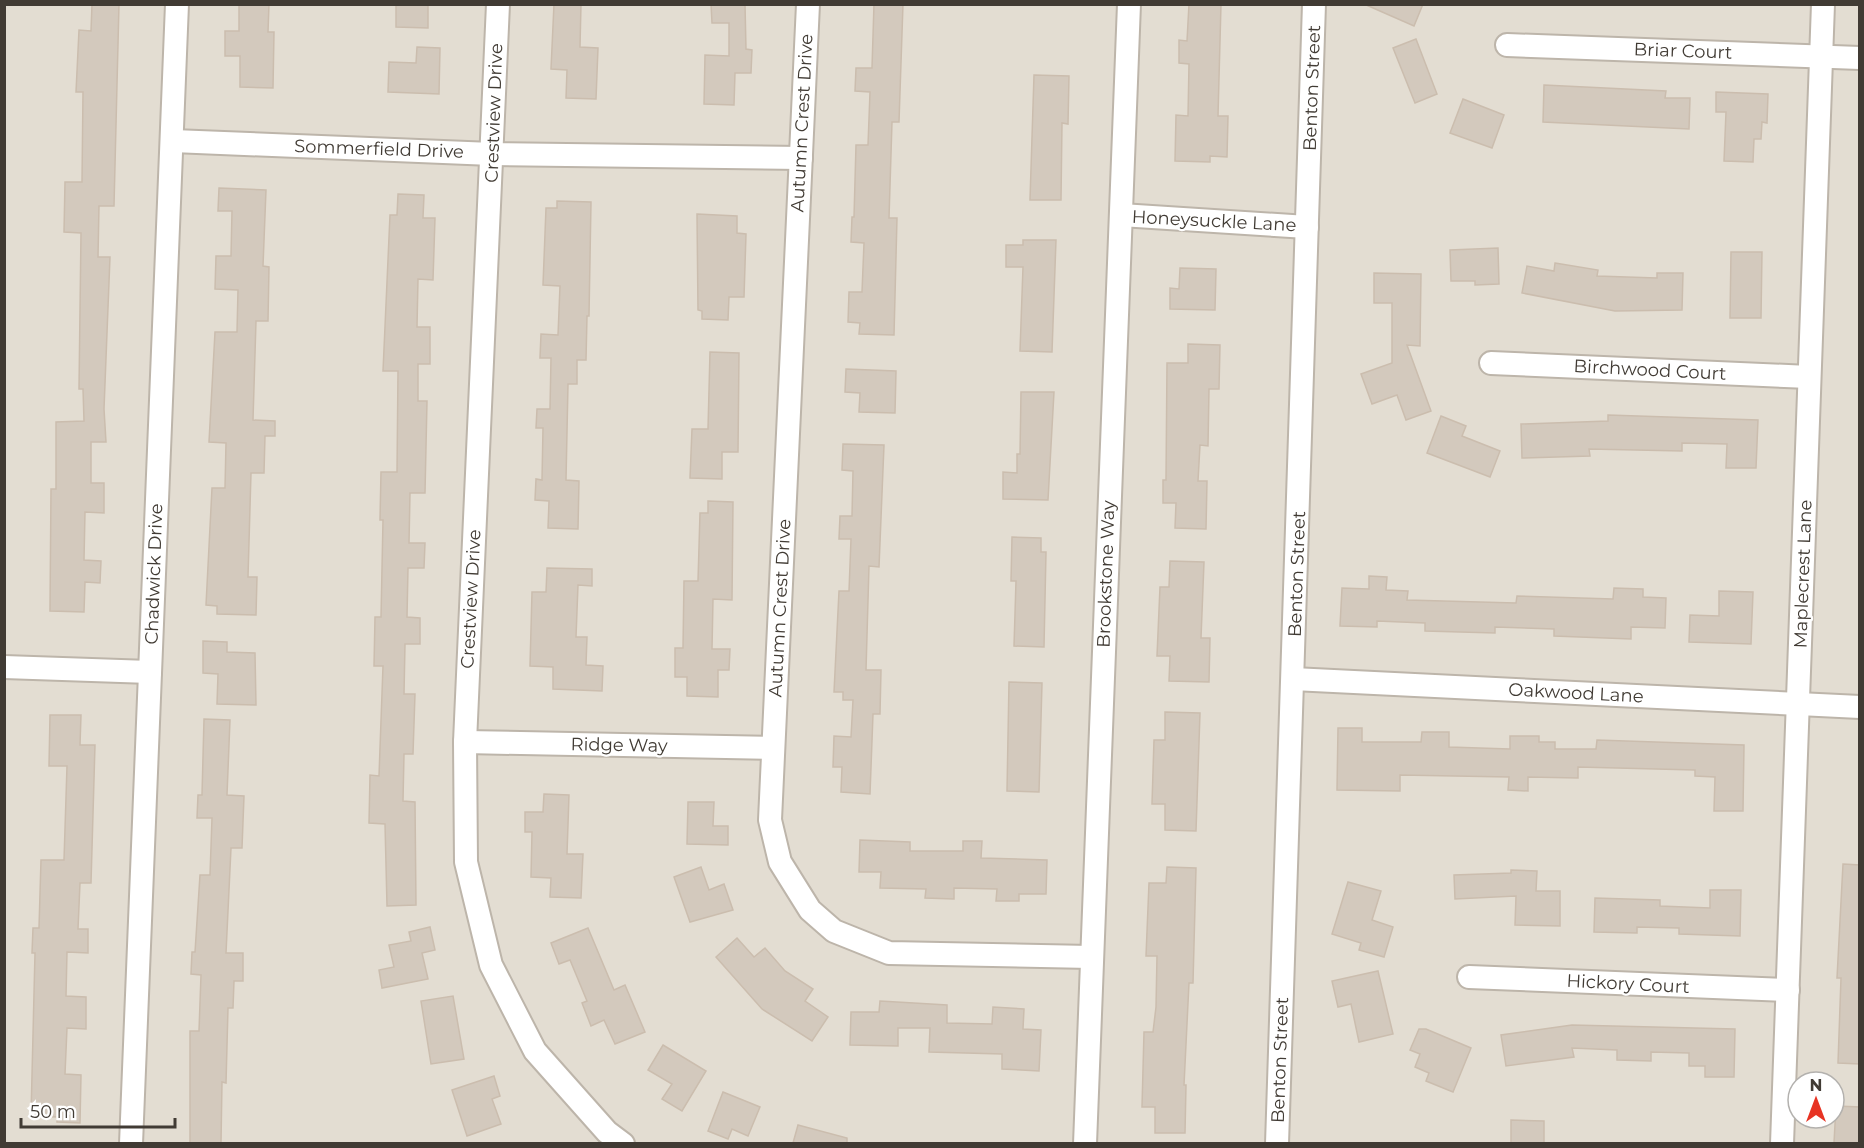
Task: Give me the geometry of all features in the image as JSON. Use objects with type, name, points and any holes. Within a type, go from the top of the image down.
[{"type":"street","name":"Chadwick Drive","points":[[131,1143],[177,4]]},
{"type":"street","name":"Crestview Drive","points":[[498,4],[465,742],[466,862],[491,965],[535,1051],[610,1140]]},
{"type":"street","name":"Autumn Crest Drive","points":[[808,4],[770,820],[780,862],[810,910],[834,931],[889,953],[1091,957]]},
{"type":"street","name":"Brookstone Way","points":[[1085,1143],[1129,4]]},
{"type":"street","name":"Benton Street","points":[[1277,1143],[1314,4]]},
{"type":"street","name":"Maplecrest Lane","points":[[1782,1143],[1823,4]]},
{"type":"street","name":"Briar Court","points":[[1507,45],[1860,58]]},
{"type":"street","name":"Sommerfield Drive","points":[[173,141],[492,154],[801,158]]},
{"type":"street","name":"Honeysuckle Lane","points":[[1121,215],[1307,227]]},
{"type":"street","name":"Birchwood Court","points":[[1491,363],[1809,377]]},
{"type":"street","points":[[4,667],[150,672]]},
{"type":"street","name":"Oakwood Lane","points":[[1293,679],[1860,707]]},
{"type":"street","name":"Ridge Way","points":[[465,742],[773,748]]},
{"type":"street","name":"Hickory Court","points":[[1469,977],[1788,990]]},
{"type":"shaded area","points":[[5,5],[1859,5],[1859,1143],[5,1144]]},
{"type":"building","points":[[92,4],[119,4],[114,206],[99,206],[98,257],[110,257],[104,409],[106,442],[91,442],[91,483],[104,483],[104,513],[85,512],[84,560],[101,561],[100,583],[85,582],[84,612],[50,611],[51,489],[56,489],[56,422],[84,421],[83,389],[79,389],[81,233],[64,232],[65,182],[82,182],[83,92],[76,92],[79,30],[91,31]]},
{"type":"building","points":[[239,4],[269,4],[268,32],[274,32],[273,88],[240,87],[240,56],[225,56],[225,31],[239,31]]},
{"type":"building","points":[[396,4],[428,4],[428,28],[396,27]]},
{"type":"building","points":[[554,4],[581,4],[580,47],[598,48],[596,99],[566,98],[567,70],[551,69]]},
{"type":"building","points":[[711,4],[745,4],[746,49],[752,50],[751,73],[735,73],[734,105],[704,104],[705,55],[729,56],[729,23],[712,23]]},
{"type":"building","points":[[874,4],[903,4],[899,122],[892,122],[889,218],[897,218],[894,335],[859,334],[860,323],[848,322],[849,292],[862,292],[864,243],[851,242],[852,217],[854,217],[856,145],[868,145],[870,92],[855,91],[856,68],[872,68]]},
{"type":"building","points":[[1189,4],[1221,4],[1218,116],[1228,116],[1227,157],[1210,156],[1210,162],[1175,161],[1176,115],[1188,116],[1189,64],[1179,63],[1179,40],[1187,41]]},
{"type":"building","points":[[1364,4],[1423,4],[1414,26]]},
{"type":"building","points":[[1416,39],[1437,94],[1415,103],[1393,48]]},
{"type":"building","points":[[417,47],[440,48],[439,94],[388,92],[389,62],[416,63]]},
{"type":"building","points":[[1034,75],[1069,76],[1068,124],[1062,123],[1061,200],[1030,200]]},
{"type":"building","points":[[1544,85],[1666,91],[1665,98],[1690,98],[1689,129],[1543,122]]},
{"type":"building","points":[[1716,92],[1768,94],[1767,123],[1762,122],[1761,139],[1754,139],[1753,162],[1724,161],[1726,112],[1716,112]]},
{"type":"building","points":[[1463,99],[1504,115],[1492,148],[1450,133]]},
{"type":"building","points":[[219,188],[266,190],[263,266],[269,267],[268,321],[256,321],[253,420],[275,421],[275,436],[265,436],[264,473],[251,473],[248,577],[257,577],[256,615],[217,614],[217,606],[206,605],[212,488],[225,488],[226,443],[209,442],[215,332],[237,332],[238,290],[215,289],[216,256],[231,256],[232,211],[218,211]]},
{"type":"building","points":[[398,194],[424,195],[423,218],[435,218],[433,280],[418,279],[417,327],[430,327],[430,364],[418,364],[418,401],[427,401],[425,493],[410,493],[409,543],[425,543],[424,568],[408,568],[407,617],[420,618],[420,644],[405,644],[404,694],[415,694],[413,754],[404,754],[403,801],[415,802],[416,905],[387,906],[385,824],[369,823],[370,775],[379,776],[383,666],[374,666],[375,617],[381,617],[383,520],[380,520],[381,472],[397,472],[398,371],[383,371],[390,215],[397,215]]},
{"type":"building","points":[[557,201],[591,202],[586,360],[577,360],[577,384],[568,384],[566,480],[579,481],[578,529],[548,528],[549,501],[535,500],[536,479],[542,480],[543,428],[536,428],[537,409],[550,409],[551,358],[540,358],[541,334],[558,335],[560,286],[543,285],[546,208],[557,208]]},
{"type":"building","points":[[697,214],[737,216],[737,233],[746,234],[744,297],[729,297],[728,320],[702,319],[702,311],[698,310]]},
{"type":"building","points":[[1023,240],[1056,240],[1052,352],[1020,351],[1023,267],[1006,267],[1006,245],[1023,245]]},
{"type":"building","points":[[1498,248],[1499,284],[1475,285],[1475,281],[1451,281],[1450,250]]},
{"type":"building","points":[[1731,252],[1762,252],[1761,318],[1730,318]]},
{"type":"building","points":[[1555,263],[1598,270],[1597,276],[1657,278],[1657,273],[1683,273],[1682,310],[1615,311],[1522,293],[1527,266],[1554,271]]},
{"type":"building","points":[[1180,268],[1216,269],[1215,310],[1170,309],[1170,288],[1179,289]]},
{"type":"building","points":[[1374,273],[1421,274],[1420,346],[1407,345],[1431,411],[1406,420],[1397,395],[1372,404],[1361,374],[1392,363],[1392,303],[1374,303]]},
{"type":"building","points":[[1188,344],[1220,345],[1219,389],[1209,389],[1208,446],[1200,445],[1198,481],[1207,481],[1206,529],[1175,528],[1176,503],[1163,503],[1163,480],[1166,480],[1167,363],[1188,363]]},
{"type":"building","points":[[710,352],[739,353],[738,452],[722,452],[722,479],[690,478],[692,429],[708,429]]},
{"type":"building","points":[[846,369],[896,371],[895,413],[859,412],[860,393],[845,392]]},
{"type":"building","points":[[1021,392],[1054,392],[1048,500],[1003,499],[1003,472],[1017,473],[1017,454],[1020,454]]},
{"type":"building","points":[[1608,415],[1758,420],[1756,468],[1726,468],[1727,444],[1682,443],[1682,451],[1589,449],[1590,456],[1522,458],[1521,424],[1608,421]]},
{"type":"building","points":[[1441,416],[1466,426],[1462,436],[1500,451],[1490,477],[1427,453]]},
{"type":"building","points":[[843,444],[884,445],[879,567],[869,566],[866,670],[881,670],[880,714],[873,714],[870,794],[841,792],[842,767],[833,767],[834,736],[851,737],[853,700],[843,700],[843,692],[834,692],[839,591],[849,591],[851,539],[839,539],[840,516],[852,516],[853,471],[842,470]]},
{"type":"building","points":[[708,501],[733,502],[732,600],[713,599],[712,649],[730,649],[729,670],[718,670],[718,697],[687,696],[687,677],[675,677],[675,648],[683,648],[684,581],[698,581],[700,513],[708,513]]},
{"type":"building","points":[[1012,537],[1041,538],[1041,552],[1046,552],[1044,647],[1014,646],[1016,581],[1011,581]]},
{"type":"building","points":[[1170,561],[1204,562],[1201,638],[1210,638],[1209,682],[1169,681],[1170,656],[1157,656],[1160,587],[1169,587]]},
{"type":"building","points":[[547,568],[592,569],[592,586],[578,585],[576,637],[587,637],[586,665],[603,666],[602,691],[553,689],[553,667],[530,666],[532,592],[546,592]]},
{"type":"building","points":[[1369,576],[1387,577],[1386,590],[1408,591],[1407,600],[1516,603],[1517,596],[1613,599],[1614,588],[1643,589],[1643,597],[1666,598],[1665,628],[1631,627],[1631,639],[1554,636],[1554,629],[1495,627],[1495,633],[1425,631],[1425,623],[1377,621],[1377,627],[1340,626],[1342,588],[1369,589]]},
{"type":"building","points":[[1719,591],[1753,592],[1751,644],[1689,642],[1690,615],[1719,616]]},
{"type":"building","points":[[203,641],[227,642],[227,652],[255,653],[256,705],[217,704],[218,674],[203,673]]},
{"type":"building","points":[[1009,682],[1042,683],[1039,792],[1007,791]]},
{"type":"building","points":[[1165,712],[1200,713],[1196,831],[1165,830],[1165,804],[1152,804],[1154,740],[1165,740]]},
{"type":"building","points":[[50,715],[81,715],[80,745],[95,745],[91,883],[80,883],[78,929],[88,929],[88,953],[67,952],[66,996],[86,997],[86,1029],[67,1028],[65,1074],[81,1075],[80,1123],[57,1122],[57,1117],[31,1116],[35,953],[32,953],[33,928],[39,928],[41,860],[64,860],[67,766],[49,766]]},
{"type":"building","points":[[204,719],[230,720],[227,795],[244,796],[242,848],[231,848],[226,953],[243,953],[243,981],[234,981],[233,1008],[228,1008],[226,1083],[222,1082],[221,1143],[190,1143],[190,1031],[199,1031],[201,975],[191,974],[192,952],[195,952],[200,875],[210,875],[212,818],[197,818],[198,795],[202,795]]},
{"type":"building","points":[[1338,728],[1362,728],[1362,742],[1421,742],[1422,732],[1449,732],[1449,747],[1510,749],[1510,736],[1539,736],[1539,742],[1555,742],[1555,749],[1596,749],[1597,740],[1744,745],[1743,811],[1714,811],[1715,777],[1695,776],[1695,770],[1578,767],[1578,778],[1528,777],[1528,791],[1508,790],[1509,777],[1400,775],[1400,791],[1337,790]]},
{"type":"building","points":[[544,794],[569,795],[567,854],[583,854],[581,898],[550,897],[551,878],[531,877],[532,832],[525,832],[525,812],[543,812]]},
{"type":"building","points":[[688,802],[714,802],[713,826],[728,826],[728,845],[687,844]]},
{"type":"building","points":[[860,840],[910,842],[910,851],[963,851],[963,841],[982,841],[981,858],[1047,860],[1046,894],[1019,894],[1019,901],[996,901],[997,889],[954,888],[954,899],[925,898],[926,889],[880,888],[881,872],[859,872]]},
{"type":"building","points":[[1843,864],[1860,865],[1860,1064],[1838,1063],[1841,978],[1837,978]]},
{"type":"building","points":[[701,867],[709,890],[724,884],[733,910],[690,922],[674,877]]},
{"type":"building","points":[[1167,867],[1196,868],[1193,983],[1189,983],[1184,1085],[1186,1085],[1185,1133],[1155,1133],[1155,1107],[1142,1107],[1144,1032],[1153,1032],[1156,1007],[1157,956],[1146,956],[1149,883],[1166,883]]},
{"type":"building","points":[[1511,870],[1537,871],[1536,891],[1560,891],[1560,926],[1515,925],[1516,896],[1455,899],[1454,875],[1511,873]]},
{"type":"building","points":[[1348,882],[1381,891],[1372,920],[1393,927],[1384,957],[1359,950],[1361,943],[1332,934]]},
{"type":"building","points":[[1710,890],[1741,890],[1740,936],[1679,934],[1679,928],[1637,927],[1637,933],[1594,932],[1595,898],[1660,900],[1660,906],[1710,908]]},
{"type":"building","points":[[430,927],[435,950],[422,953],[428,979],[382,988],[379,970],[394,967],[389,945],[411,941],[409,932]]},
{"type":"building","points":[[588,928],[614,990],[625,985],[645,1032],[615,1044],[604,1020],[591,1026],[582,1003],[587,1001],[570,960],[559,964],[551,943]]},
{"type":"building","points":[[737,938],[754,957],[765,948],[785,971],[813,989],[805,1001],[828,1017],[812,1041],[762,1009],[716,957]]},
{"type":"building","points":[[1378,971],[1393,1034],[1359,1042],[1351,1004],[1338,1007],[1332,981]]},
{"type":"building","points":[[453,996],[464,1059],[431,1064],[421,1001]]},
{"type":"building","points":[[880,1001],[947,1005],[947,1023],[992,1024],[993,1007],[1024,1009],[1023,1029],[1041,1030],[1039,1071],[1002,1069],[1002,1054],[929,1052],[930,1028],[898,1028],[898,1046],[850,1045],[851,1012],[879,1012]]},
{"type":"building","points":[[1572,1025],[1735,1029],[1734,1077],[1705,1077],[1705,1066],[1689,1066],[1689,1053],[1651,1052],[1651,1061],[1617,1060],[1617,1050],[1572,1048],[1574,1057],[1506,1066],[1501,1035]]},
{"type":"building","points":[[1419,1029],[1426,1029],[1471,1048],[1453,1092],[1426,1081],[1429,1073],[1415,1067],[1420,1054],[1410,1050]]},
{"type":"building","points":[[663,1045],[706,1071],[682,1111],[662,1099],[672,1084],[648,1070]]},
{"type":"building","points":[[494,1076],[500,1096],[492,1099],[501,1124],[467,1136],[452,1090]]},
{"type":"building","points":[[723,1092],[760,1107],[748,1136],[732,1129],[728,1139],[708,1131]]},
{"type":"building","points":[[1846,1106],[1860,1107],[1860,1143],[1834,1143],[1835,1130],[1846,1130]]},
{"type":"building","points":[[1511,1120],[1544,1121],[1544,1143],[1511,1143]]},
{"type":"building","points":[[798,1125],[847,1138],[847,1143],[793,1143]]}]
